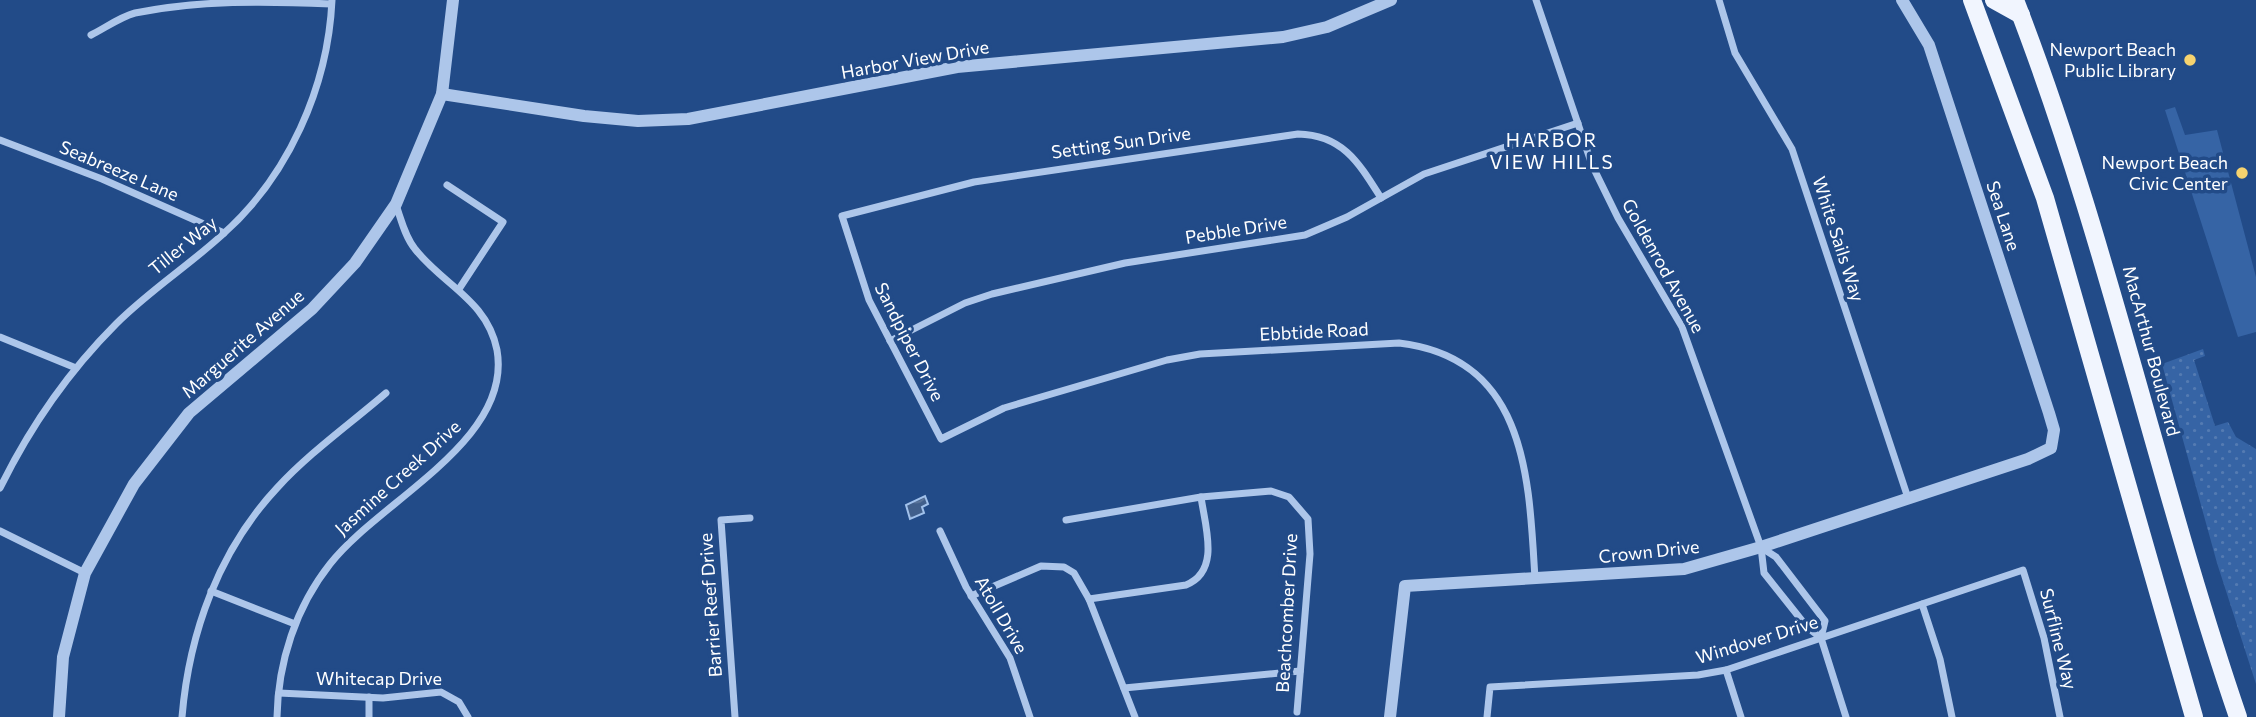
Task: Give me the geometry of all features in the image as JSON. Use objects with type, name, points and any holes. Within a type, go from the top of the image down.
[{"type":"main road","points":[[1972,0],[2045,198],[2194,717]]},
{"type":"main road","points":[[1994,0],[2018,7]]},
{"type":"main road","name":"MacArthur Boulevard","points":[[2018,7],[2064,129],[2101,248],[2178,526],[2238,717]]},
{"type":"street","name":"Marguerite Avenue","points":[[59,717],[63,657],[85,573],[134,484],[169,435],[211,392],[312,309],[355,263],[396,204],[442,94],[453,0]]},
{"type":"street","name":"Harbor View Drive","points":[[442,94],[584,117],[638,121],[688,119],[957,67],[1283,37],[1327,27],[1391,0]]},
{"type":"street","name":"Goldenrod Avenue","points":[[1536,0],[1592,165],[1613,208],[1682,327],[1761,547],[1764,573],[1807,626],[1821,638]]},
{"type":"street","name":"White Sails Way","points":[[1719,0],[1735,53],[1792,149],[1908,498]]},
{"type":"street","name":"Sea Lane","points":[[1902,0],[1929,45],[2054,430],[2050,448]]},
{"type":"street","points":[[91,35],[132,13],[174,6],[257,1],[332,2]]},
{"type":"street","name":"Tiller Way","points":[[0,488],[42,413],[76,368],[140,301],[224,233],[272,177],[300,129],[324,58],[332,2]]},
{"type":"street","name":"Pebble Drive","points":[[890,341],[939,315],[992,294],[1125,263],[1306,235],[1347,217],[1424,174],[1578,123]]},
{"type":"street","name":"Setting Sun Drive","points":[[842,216],[974,182],[1298,134],[1323,137],[1348,150],[1381,198]]},
{"type":"street","name":"Seabreeze Lane","points":[[0,140],[102,179],[224,233]]},
{"type":"street","points":[[447,185],[503,222],[459,289]]},
{"type":"street","name":"Jasmine Creek Drive","points":[[276,717],[295,624],[317,582],[339,554],[468,438],[489,409],[498,374],[494,338],[480,311],[422,258],[409,239],[396,204]]},
{"type":"street","name":"Sandpiper Drive","points":[[842,216],[859,276],[941,439]]},
{"type":"street","points":[[0,337],[76,368]]},
{"type":"street","name":"Ebbtide Road","points":[[941,439],[1004,408],[1167,360],[1200,354],[1386,343],[1419,345],[1455,359],[1472,370],[1499,398],[1508,415],[1527,481],[1535,579]]},
{"type":"street","points":[[182,717],[190,660],[211,592],[240,535],[276,489],[386,393]]},
{"type":"street","name":"Crown Drive","points":[[1390,717],[1405,586],[1684,569],[1761,547],[2028,459],[2050,448]]},
{"type":"street","name":"Beachcomber Drive","points":[[1066,520],[1201,497],[1271,491],[1289,497],[1308,519],[1310,554],[1297,712]]},
{"type":"street","points":[[1089,599],[1186,585],[1200,577],[1208,560],[1201,497]]},
{"type":"street","name":"Barrier Reef Drive","points":[[734,717],[721,520],[750,518]]},
{"type":"street","points":[[0,531],[85,573]]},
{"type":"street","name":"Atoll Drive","points":[[940,531],[971,596],[1010,658],[1030,717]]},
{"type":"street","name":"Goldenrod Avenue","points":[[1761,547],[1776,557],[1825,621],[1821,638],[1846,717]]},
{"type":"street","points":[[971,596],[1041,566],[1052,565],[1074,573],[1089,599],[1135,717]]},
{"type":"street","name":"Windover Drive","points":[[1487,717],[1490,687],[1698,675],[1726,670],[2023,570]]},
{"type":"street","name":"Surfline Way","points":[[2023,570],[2044,638],[2060,717]]},
{"type":"street","points":[[211,592],[295,624]]},
{"type":"street","points":[[1922,604],[1940,659],[1952,717]]},
{"type":"street","points":[[1726,670],[1741,717]]},
{"type":"street","points":[[1124,688],[1300,671]]},
{"type":"street","name":"Whitecap Drive","points":[[279,693],[402,697],[441,692],[459,702],[468,717]]},
{"type":"street","points":[[369,697],[369,717]]},
{"type":"shaded area","points":[[2175,107],[2185,135],[2217,130],[2256,277],[2256,332],[2238,337],[2165,110]]},
{"type":"shaded area","points":[[2203,349],[2205,356],[2194,360],[2215,426],[2228,422],[2236,437],[2256,449],[2256,684],[2217,563],[2162,364]]},
{"type":"water","points":[[925,496],[928,504],[922,507],[924,513],[910,519],[906,505]]},
{"type":"place","name":"Newport Beach Public Library","points":[[2190,60]]},
{"type":"place","name":"Newport Beach Civic Center","points":[[2242,173]]},
{"type":"district","name":"HARBOR VIEW HILLS","points":[[1552,151]]}]
